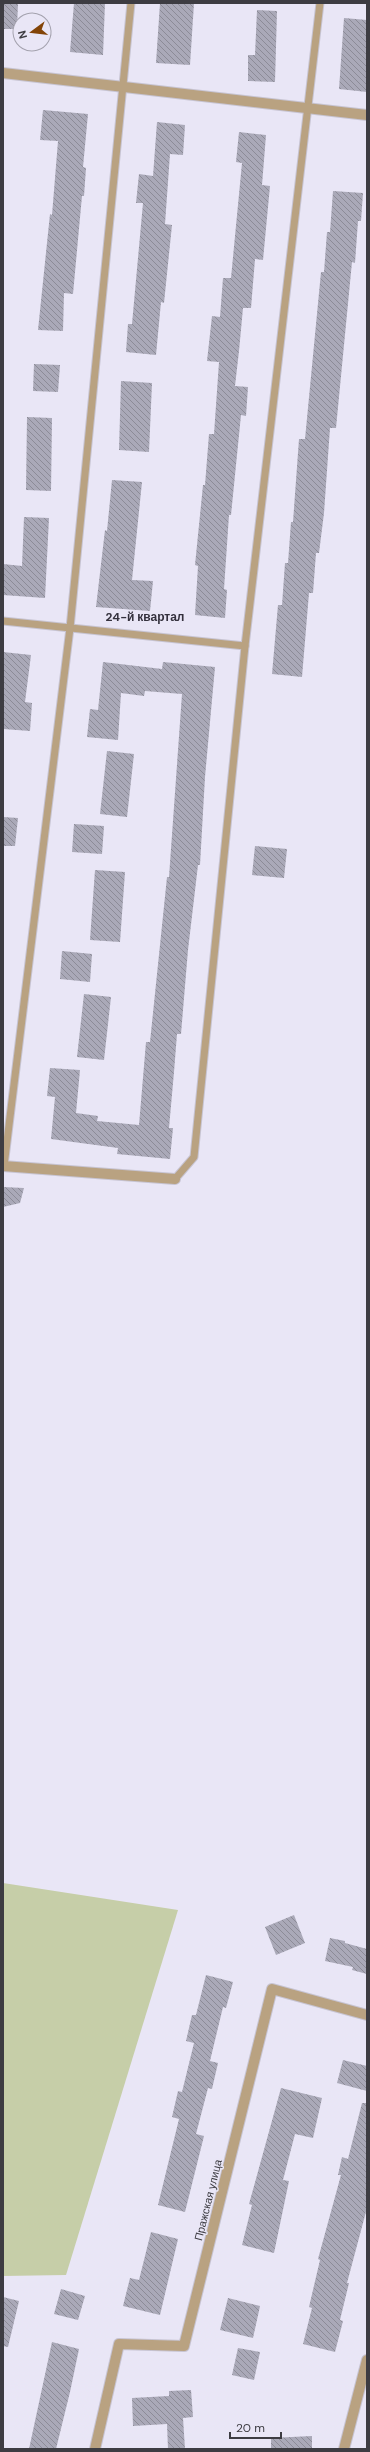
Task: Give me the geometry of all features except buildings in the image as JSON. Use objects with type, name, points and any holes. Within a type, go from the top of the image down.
[{"type":"street","points":[[3,73],[367,115]]},
{"type":"street","points":[[3,1166],[175,1179]]},
{"type":"street","name":"Пражская улица","points":[[95,2449],[119,2344],[184,2346],[272,1989],[367,2015]]},
{"type":"street","points":[[344,2449],[367,2360]]},
{"type":"lane","points":[[3,1166],[70,628],[131,3]]},
{"type":"lane","points":[[175,1179],[194,1157],[245,646],[310,109],[320,3]]},
{"type":"lane","points":[[3,621],[245,646]]},
{"type":"green space","points":[[3,1883],[178,1910],[66,2275],[3,2276]]},
{"type":"district","name":"24-й квартал","points":[[145,617]]}]
